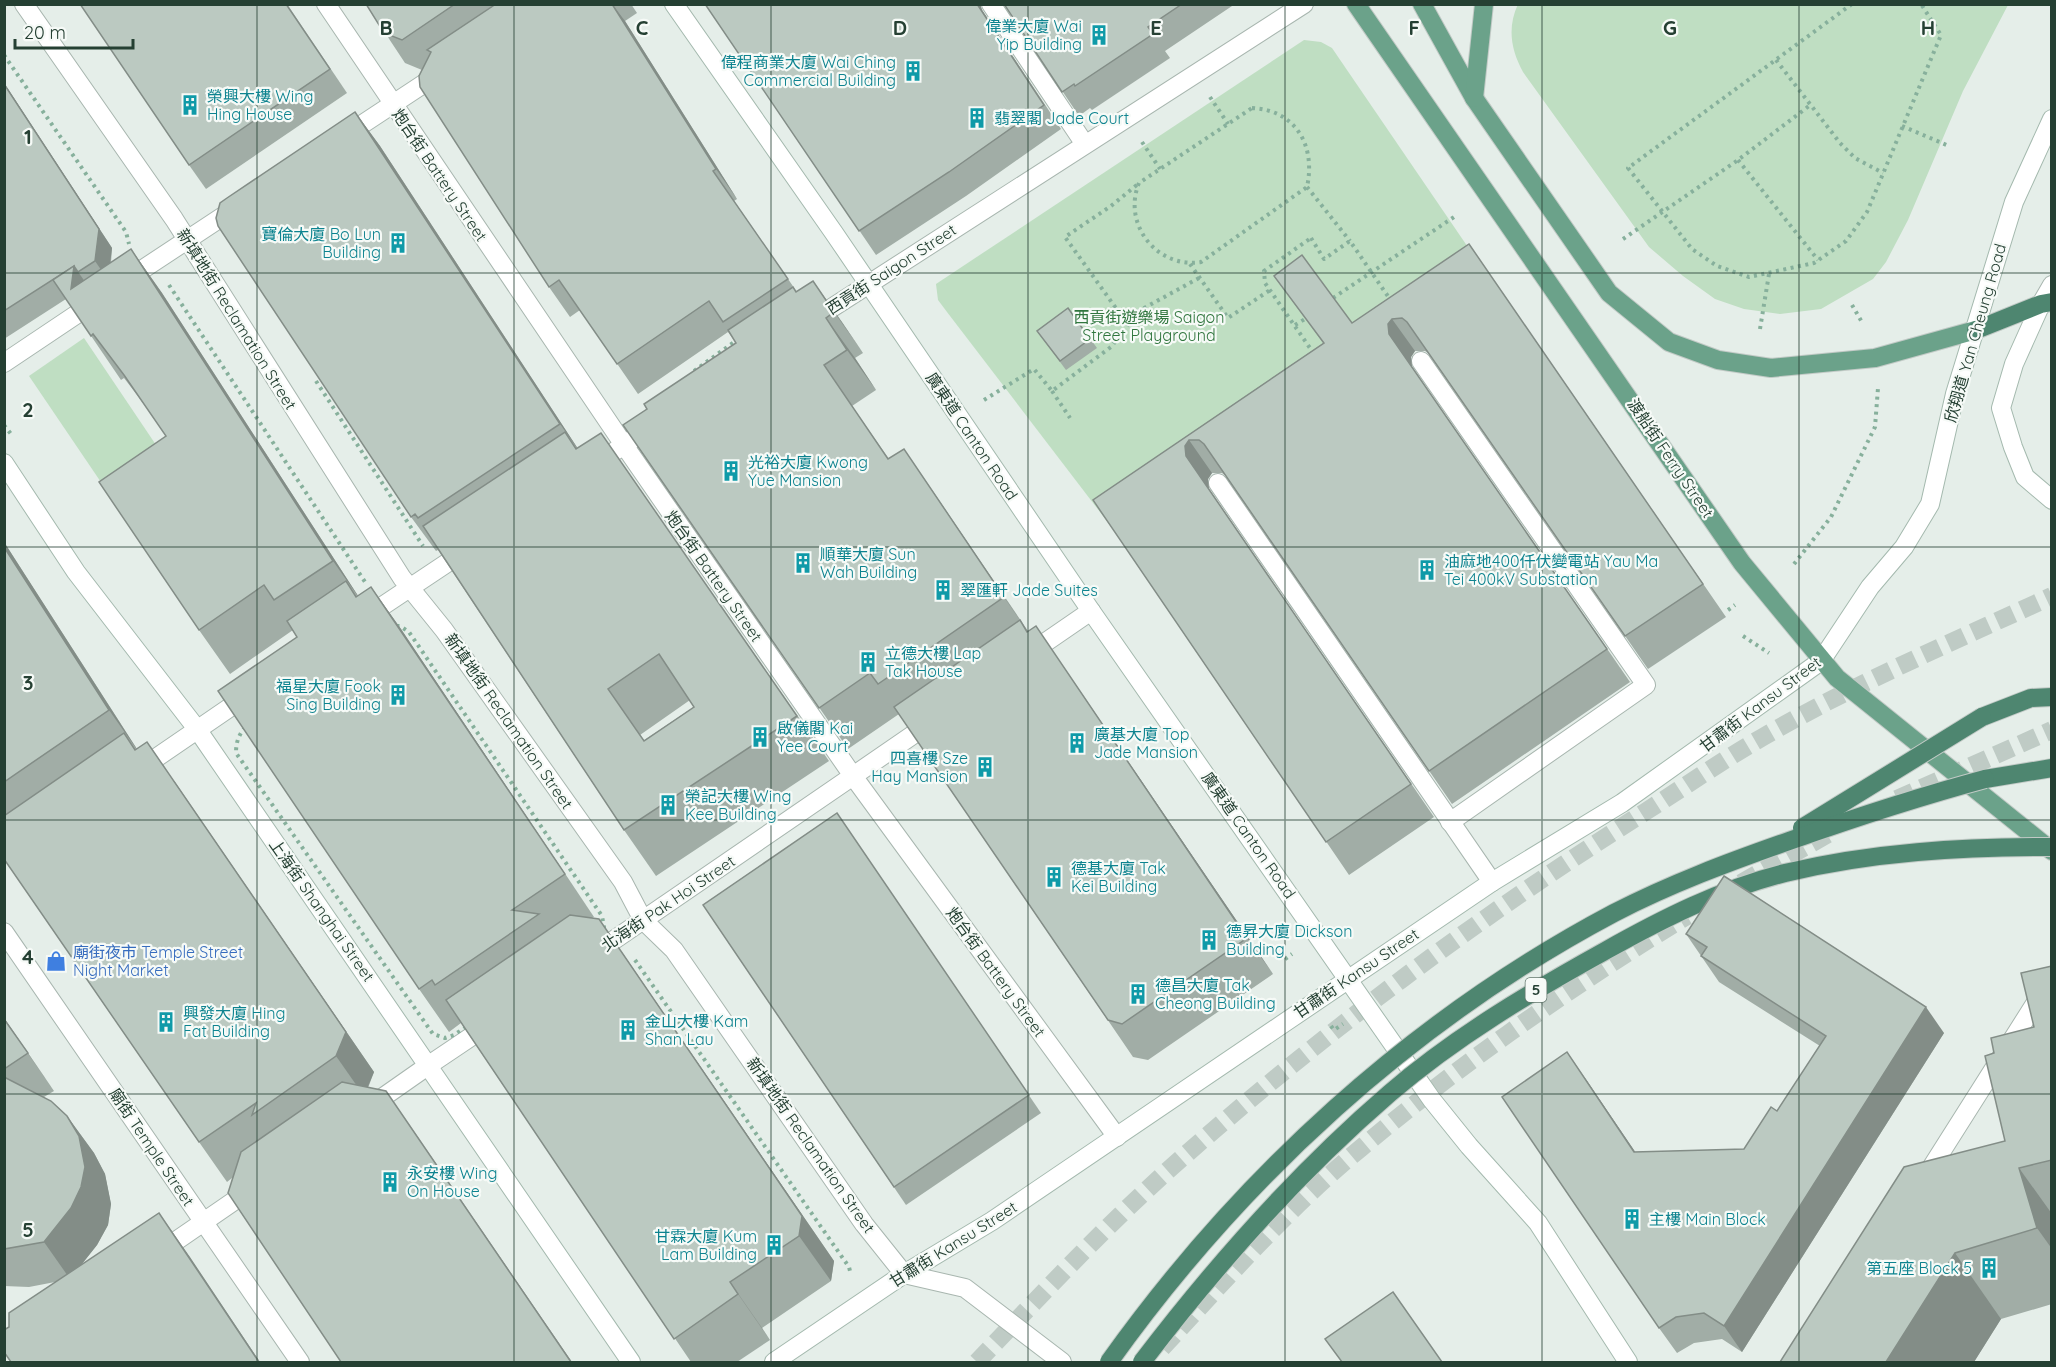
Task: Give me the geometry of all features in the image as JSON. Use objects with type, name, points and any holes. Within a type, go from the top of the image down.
[{"type":"highway","points":[[1976,330],[2046,303]]},
{"type":"highway","points":[[1772,847],[1982,717],[2031,698],[2052,697]]},
{"type":"highway","name":"5","points":[[1109,1362],[1204,1242],[1259,1181],[1376,1071],[1442,1020],[1527,963],[1614,913],[1675,884],[1772,847],[1917,797],[1985,779],[2052,768]]},
{"type":"highway","name":"5","points":[[1142,1362],[1225,1258],[1336,1142],[1392,1091],[1458,1042],[1543,985],[1687,908],[1734,889],[1783,874],[1849,859],[1914,851],[2052,846]]},
{"type":"main road","name":"渡船街 Ferry Street","points":[[1356,4],[1742,562],[1821,661],[1837,678],[2052,851]]},
{"type":"main road","points":[[1422,4],[1474,98],[1609,292],[1669,342],[1718,360],[1771,368],[1875,358],[1976,330]]},
{"type":"main road","points":[[1474,98],[1484,4]]},
{"type":"street","name":"新填地街 Reclamation Street","points":[[24,4],[174,219],[409,588],[444,630],[623,882],[643,920],[674,950],[864,1224],[904,1274]]},
{"type":"street","name":"炮台街 Battery Street","points":[[327,4],[392,105],[853,776],[1117,1137]]},
{"type":"street","name":"廣東道 Canton Road","points":[[674,4],[1091,611],[1432,1100],[1469,1146],[1538,1223],[1628,1362]]},
{"type":"street","points":[[991,4],[1084,143]]},
{"type":"street","name":"西貢街 Saigon Street","points":[[802,327],[1084,143],[1304,4]]},
{"type":"street","points":[[324,150],[458,61]]},
{"type":"street","name":"欣翔道 Yan Cheung Road","points":[[1904,548],[1930,504],[1955,394],[2014,202],[2052,119]]},
{"type":"street","points":[[4,363],[255,195]]},
{"type":"street","points":[[2052,285],[2046,303],[2014,364],[2001,408],[2025,477],[2052,500]]},
{"type":"street","points":[[1420,361],[1646,685],[1450,822]]},
{"type":"street","points":[[585,471],[664,418]]},
{"type":"street","name":"上海街 Shanghai Street","points":[[4,464],[76,573],[197,729],[631,1362]]},
{"type":"street","points":[[1218,483],[1492,882]]},
{"type":"street","points":[[351,627],[488,536]]},
{"type":"street","name":"甘肅街 Kansu Street","points":[[774,1362],[904,1274],[992,1221],[1492,882],[1622,803],[1821,661],[1870,587],[1904,548]]},
{"type":"street","points":[[1015,664],[1091,611]]},
{"type":"street","points":[[122,781],[264,684]]},
{"type":"street","name":"北海街 Pak Hoi Street","points":[[576,966],[948,710]]},
{"type":"street","name":"廟街 Temple Street","points":[[4,932],[300,1362]]},
{"type":"street","points":[[1916,1191],[2052,977]]},
{"type":"street","points":[[351,1120],[501,1017]]},
{"type":"street","points":[[147,1261],[272,1174]]},
{"type":"street","points":[[904,1274],[965,1288],[1062,1362]]},
{"type":"path","points":[[1852,4],[1628,168],[1692,249],[1718,266],[1749,277],[1769,274],[1818,260],[1846,241],[1867,212],[1941,35],[1922,4]]},
{"type":"path","points":[[4,55],[126,232],[129,254]]},
{"type":"path","points":[[1776,60],[1809,106],[1855,158],[1883,173]]},
{"type":"path","points":[[1207,92],[1228,124]]},
{"type":"path","points":[[1623,238],[1661,210],[1738,160],[1809,106]]},
{"type":"path","points":[[1052,391],[1111,347],[1128,325],[1065,237],[1111,206],[1139,183],[1252,108],[1269,109],[1284,117],[1298,130],[1305,144],[1311,170],[1307,187],[1201,262],[1189,264],[1169,259],[1154,251],[1142,232],[1133,211],[1134,196],[1139,183]]},
{"type":"path","points":[[1902,126],[1949,146]]},
{"type":"path","points":[[1139,137],[1160,169]]},
{"type":"path","points":[[1738,160],[1818,260]]},
{"type":"path","points":[[1307,187],[1350,241],[1396,308],[1319,361],[1265,284],[1264,271],[1311,238],[1324,259],[1350,241]]},
{"type":"path","points":[[1333,298],[1457,214]]},
{"type":"path","points":[[1189,264],[1228,318],[1270,290]]},
{"type":"path","points":[[1760,329],[1769,274]]},
{"type":"path","points":[[1124,319],[1199,278]]},
{"type":"path","points":[[165,282],[175,291],[369,591]]},
{"type":"path","points":[[1852,306],[1863,324]]},
{"type":"path","points":[[1295,325],[1305,319]]},
{"type":"path","points":[[691,373],[739,338]]},
{"type":"path","points":[[981,401],[1034,369],[1070,418]]},
{"type":"path","points":[[313,377],[422,546],[429,552]]},
{"type":"path","points":[[1794,564],[1831,517],[1875,427],[1878,384]]},
{"type":"path","points":[[1728,610],[1735,605]]},
{"type":"path","points":[[389,626],[400,626],[409,632],[602,916],[604,927],[587,947],[454,1035],[445,1038],[433,1034],[236,753],[236,743],[241,732],[249,723],[389,626]]},
{"type":"path","points":[[1743,636],[1769,653]]},
{"type":"path","points":[[627,954],[637,960],[849,1267],[852,1280]]},
{"type":"path","points":[[1285,959],[1292,954]]},
{"type":"path","points":[[1334,1030],[1346,1022]]},
{"type":"green space","points":[[1518,4],[2008,5],[1963,91],[1908,220],[1886,262],[1873,279],[1821,309],[1780,314],[1744,309],[1715,299],[1649,247],[1523,72],[1512,39],[1512,22]]},
{"type":"green space","name":"西貢街遊樂場 Saigon Street Playground","points":[[1304,40],[1321,42],[1332,48],[1489,278],[1116,533],[938,300],[936,284]]},
{"type":"green space","points":[[84,338],[185,488],[130,525],[29,376]]},
{"type":"building","points":[[80,4],[286,4],[330,69],[189,165]]},
{"type":"building","points":[[366,4],[455,4],[402,40],[384,33]]},
{"type":"building","points":[[496,4],[612,4],[716,169],[713,171],[788,279],[723,322],[709,301],[617,364],[559,280],[549,287],[420,87],[419,76],[431,52],[427,50]]},
{"type":"building","points":[[705,4],[977,4],[1044,105],[949,172],[859,231]]},
{"type":"building","name":"偉業大廈 Wai Yip Building","points":[[1004,4],[1182,4],[1148,27],[1153,34],[1075,86],[1074,84],[1062,92]]},
{"type":"building","points":[[4,84],[99,229],[95,261],[78,272],[74,266],[4,311]]},
{"type":"building","points":[[355,112],[560,424],[418,518],[415,514],[411,517],[218,226],[216,218],[220,203]]},
{"type":"building","points":[[1469,244],[1703,584],[1625,636],[1407,322],[1402,318],[1392,319],[1388,324],[1389,334],[1607,649],[1429,771],[1204,444],[1199,440],[1189,440],[1185,446],[1186,456],[1411,784],[1326,842],[1093,500],[1324,343],[1274,276],[1302,255],[1352,323]]},
{"type":"building","points":[[131,249],[333,561],[274,600],[264,585],[199,630],[99,482],[166,436],[124,375],[93,334],[91,336],[53,280],[74,266],[71,289]]},
{"type":"building","points":[[813,281],[834,312],[826,318],[847,350],[824,365],[888,459],[904,449],[1004,597],[878,684],[870,673],[819,708],[623,425],[647,409],[644,404],[736,343],[728,330],[793,287],[796,292]]},
{"type":"building","points":[[1068,308],[1090,339],[1060,361],[1037,331]]},
{"type":"building","points":[[565,432],[576,449],[601,433],[797,716],[624,830],[423,526]],"holes":[[[659,654],[694,707],[644,741],[608,689]]]},
{"type":"building","points":[[4,547],[109,710],[4,782]]},
{"type":"building","points":[[346,581],[356,597],[371,587],[565,874],[512,910],[539,914],[435,985],[432,980],[419,989],[218,691],[297,637],[287,621]]},
{"type":"building","points":[[1020,620],[1027,632],[1036,626],[1247,938],[1122,1024],[1108,1020],[894,707]]},
{"type":"building","points":[[124,733],[135,750],[147,742],[346,1032],[336,1056],[252,1115],[256,1103],[199,1142],[4,859],[4,816]]},
{"type":"building","points":[[837,813],[1029,1095],[894,1187],[703,905]]},
{"type":"building","points":[[1724,876],[1926,1007],[1724,1326],[1704,1313],[1676,1317],[1659,1328],[1502,1097],[1567,1052],[1634,1152],[1744,1149],[1771,1107],[1777,1111],[1826,1036],[1701,956],[1707,947],[1686,934]]},
{"type":"building","points":[[570,915],[599,919],[802,1216],[799,1236],[730,1282],[738,1294],[674,1339],[446,1000]]},
{"type":"building","points":[[2052,966],[2052,1160],[2019,1168],[2037,1228],[1955,1253],[1886,1362],[1780,1362],[1904,1167],[2005,1141],[1985,1056],[1994,1053],[1991,1038],[2034,1027],[2021,973]]},
{"type":"building","points":[[4,1019],[28,1053],[4,1069]]},
{"type":"building","points":[[4,1077],[51,1101],[67,1116],[79,1136],[85,1167],[81,1187],[71,1208],[44,1242],[4,1249]]},
{"type":"building","points":[[342,1082],[386,1091],[571,1362],[341,1362],[228,1193],[241,1152]]},
{"type":"building","points":[[159,1213],[259,1362],[11,1362],[4,1352],[4,1330],[9,1327],[9,1313]]},
{"type":"building","points":[[1393,1292],[1442,1362],[1342,1362],[1325,1339]]},
{"type":"tunnel","points":[[977,1362],[1093,1242],[1165,1173],[1279,1075],[1458,938],[1582,853],[1763,737],[1870,681],[2052,596]]},
{"type":"tunnel","points":[[1897,799],[2052,730]]},
{"type":"tunnel","points":[[1741,883],[1830,833]]},
{"type":"tunnel","points":[[1162,1348],[1308,1195],[1400,1116],[1479,1055],[1561,997],[1687,916]]},
{"type":"place","name":"偉業大廈 Wai Yip Building","points":[[1099,35]]},
{"type":"place","name":"偉程商業大廈 Wai Ching Commercial Building","points":[[913,71]]},
{"type":"place","name":"榮興大樓 Wing Hing House","points":[[190,105]]},
{"type":"place","name":"翡翠閣 Jade Court","points":[[977,118]]},
{"type":"place","name":"寶倫大廈 Bo Lun Building","points":[[398,243]]},
{"type":"place","name":"光裕大廈 Kwong Yue Mansion","points":[[731,471]]},
{"type":"place","name":"順華大廈 Sun Wah Building","points":[[803,563]]},
{"type":"place","name":"油麻地400仟伏變電站 Yau Ma Tei 400kV Substation","points":[[1427,570]]},
{"type":"place","name":"翠匯軒 Jade Suites","points":[[943,590]]},
{"type":"place","name":"立德大樓 Lap Tak House","points":[[868,662]]},
{"type":"place","name":"福星大廈 Fook Sing Building","points":[[398,695]]},
{"type":"place","name":"啟儀閣 Kai Yee Court","points":[[760,737]]},
{"type":"place","name":"廣基大廈 Top Jade Mansion","points":[[1077,743]]},
{"type":"place","name":"四喜樓 Sze Hay Mansion","points":[[985,767]]},
{"type":"place","name":"榮記大樓 Wing Kee Building","points":[[668,805]]},
{"type":"place","name":"德基大廈 Tak Kei Building","points":[[1054,877]]},
{"type":"place","name":"德昇大廈 Dickson Building","points":[[1209,940]]},
{"type":"place","name":"廟街夜市 Temple Street Night Market","points":[[56,961]]},
{"type":"place","name":"德昌大廈 Tak Cheong Building","points":[[1138,994]]},
{"type":"place","name":"興發大廈 Hing Fat Building","points":[[166,1022]]},
{"type":"place","name":"金山大樓 Kam Shan Lau","points":[[628,1030]]},
{"type":"place","name":"永安樓 Wing On House","points":[[390,1182]]},
{"type":"place","name":"主樓 Main Block","points":[[1632,1219]]},
{"type":"place","name":"甘霖大廈 Kum Lam Building","points":[[774,1245]]},
{"type":"place","name":"第五座 Block 5","points":[[1989,1268]]}]
